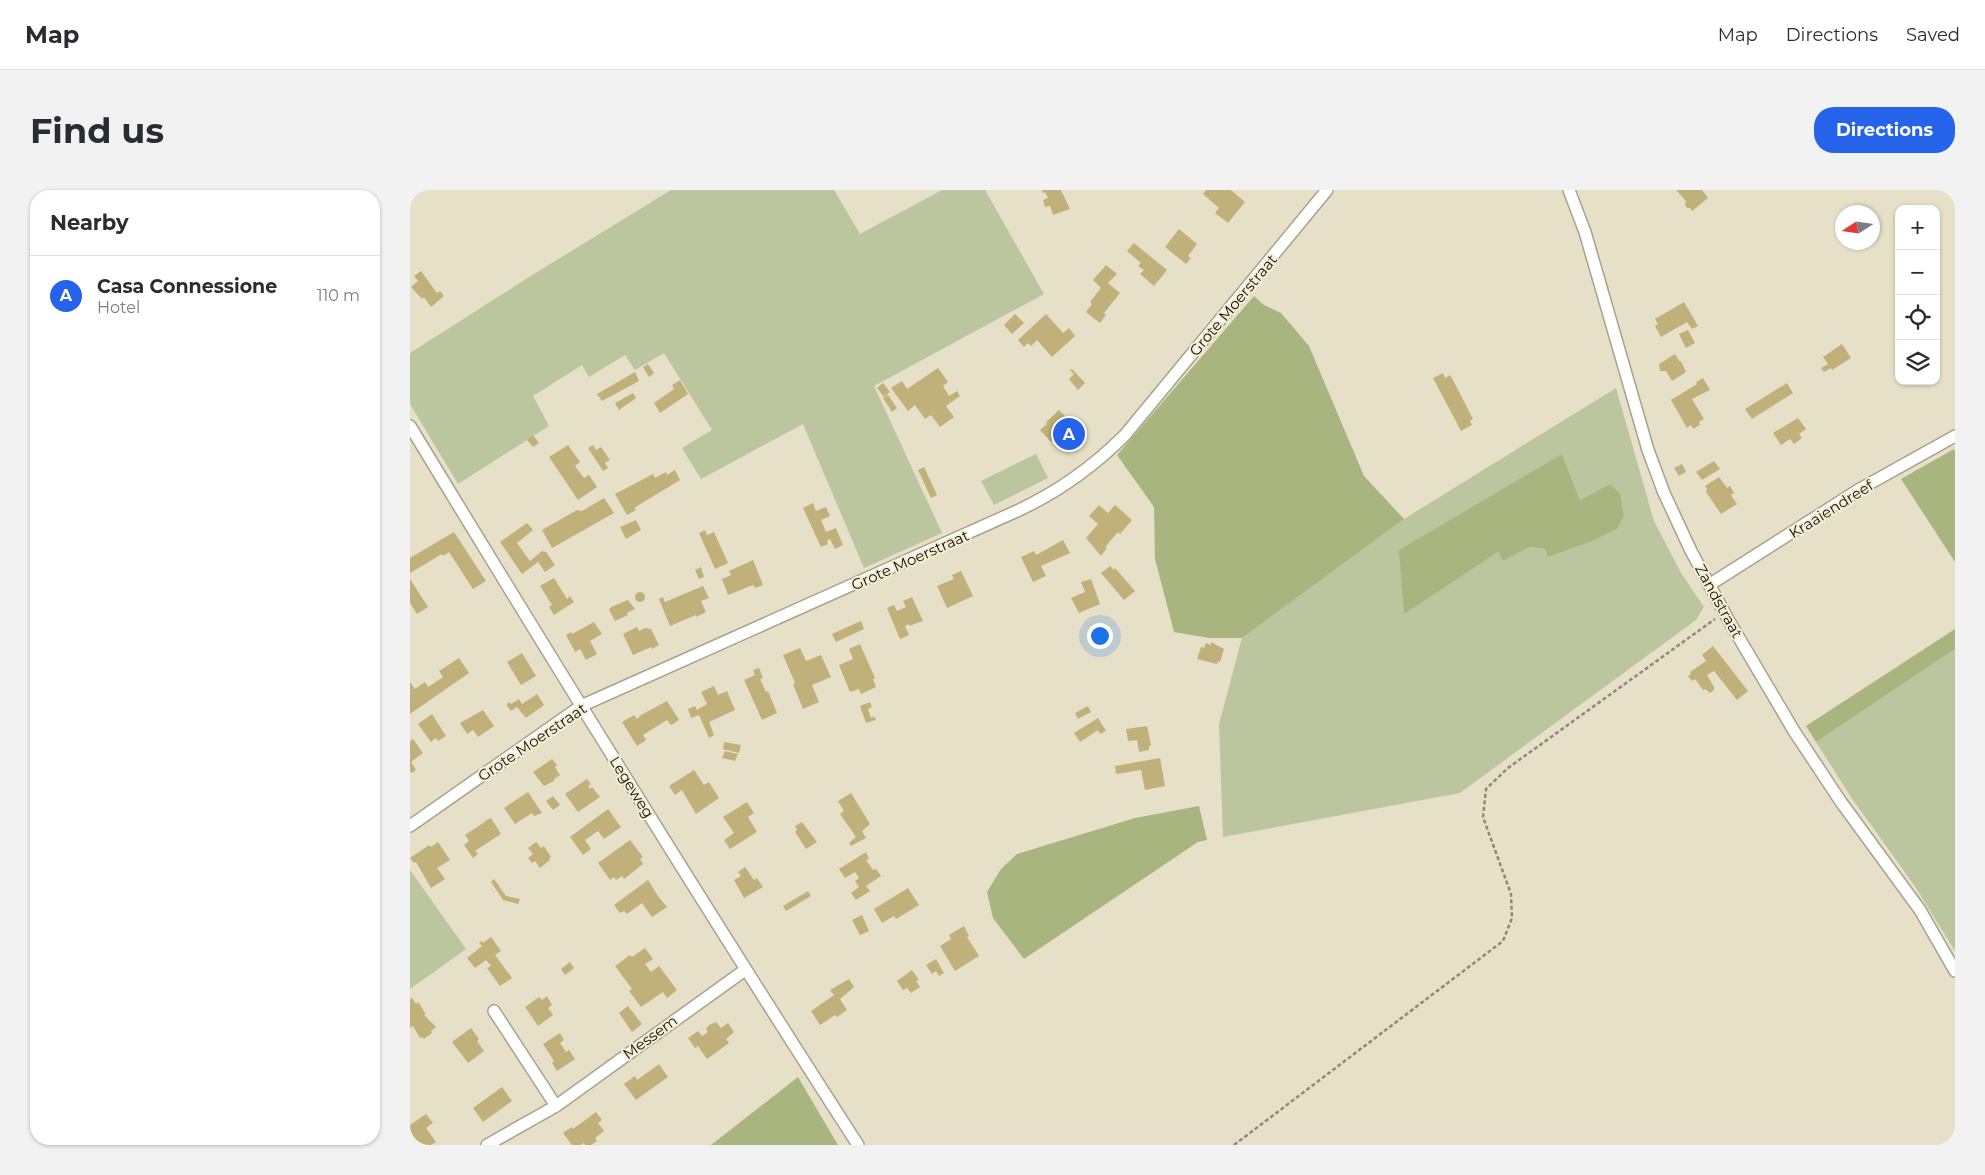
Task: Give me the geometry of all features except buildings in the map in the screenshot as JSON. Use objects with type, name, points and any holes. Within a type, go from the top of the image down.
[{"type":"street","name":"Grote Moerstraat","points":[[410,826],[581,706],[1017,512],[1072,481],[1125,435],[1327,190]]},
{"type":"street","name":"Zandstraat","points":[[1569,190],[1586,232],[1651,457],[1681,532],[1724,612],[1806,750],[1841,802],[1920,910],[1955,971]]},
{"type":"street","name":"Legeweg","points":[[410,426],[745,970],[858,1145]]},
{"type":"street","name":"Kraaiendreef","points":[[1709,585],[1860,489],[1955,436]]},
{"type":"street","name":"Messem","points":[[487,1145],[556,1106],[745,970]]},
{"type":"street","points":[[494,1011],[556,1106]]},
{"type":"path","points":[[1234,1145],[1503,941],[1512,918],[1511,894],[1484,816],[1486,789],[1508,768],[1724,612]]},
{"type":"green space","points":[[671,190],[834,190],[860,234],[942,190],[985,190],[1044,294],[874,386],[942,533],[864,568],[803,424],[701,479],[682,448],[712,430],[664,353],[635,370],[625,355],[589,377],[582,365],[533,396],[549,426],[458,484],[410,404],[410,353]]},
{"type":"green space","points":[[1254,296],[1264,305],[1281,313],[1309,346],[1364,476],[1404,519],[1242,638],[1209,638],[1174,632],[1155,559],[1154,507],[1117,455]]},
{"type":"green space","points":[[1616,388],[1654,521],[1681,573],[1704,607],[1696,620],[1460,793],[1223,837],[1219,724],[1242,638],[1404,519]],"holes":[[[1562,454],[1580,500],[1610,484],[1624,517],[1617,529],[1590,542],[1548,557],[1545,549],[1530,547],[1503,561],[1498,552],[1404,613]]]},
{"type":"green space","points":[[1954,449],[1955,451],[1955,562],[1901,479]]},
{"type":"green space","points":[[1036,454],[1048,478],[994,505],[981,481]]},
{"type":"green space","points":[[1562,454],[1580,500],[1610,484],[1620,494],[1624,517],[1617,529],[1590,542],[1548,557],[1545,549],[1530,547],[1503,561],[1498,552],[1404,614],[1399,550]]},
{"type":"green space","points":[[1955,629],[1955,649],[1816,742],[1806,726]]},
{"type":"green space","points":[[1955,649],[1955,951],[1914,885],[1851,797],[1816,742]]},
{"type":"green space","points":[[1199,806],[1207,840],[1198,842],[1024,959],[993,918],[987,892],[1001,869],[1017,854],[1135,818]]},
{"type":"green space","points":[[410,870],[466,949],[410,989]]},
{"type":"green space","points":[[798,1077],[838,1145],[711,1145]]},
{"type":"place","name":"Casa Connessione","points":[[1069,434]]}]
